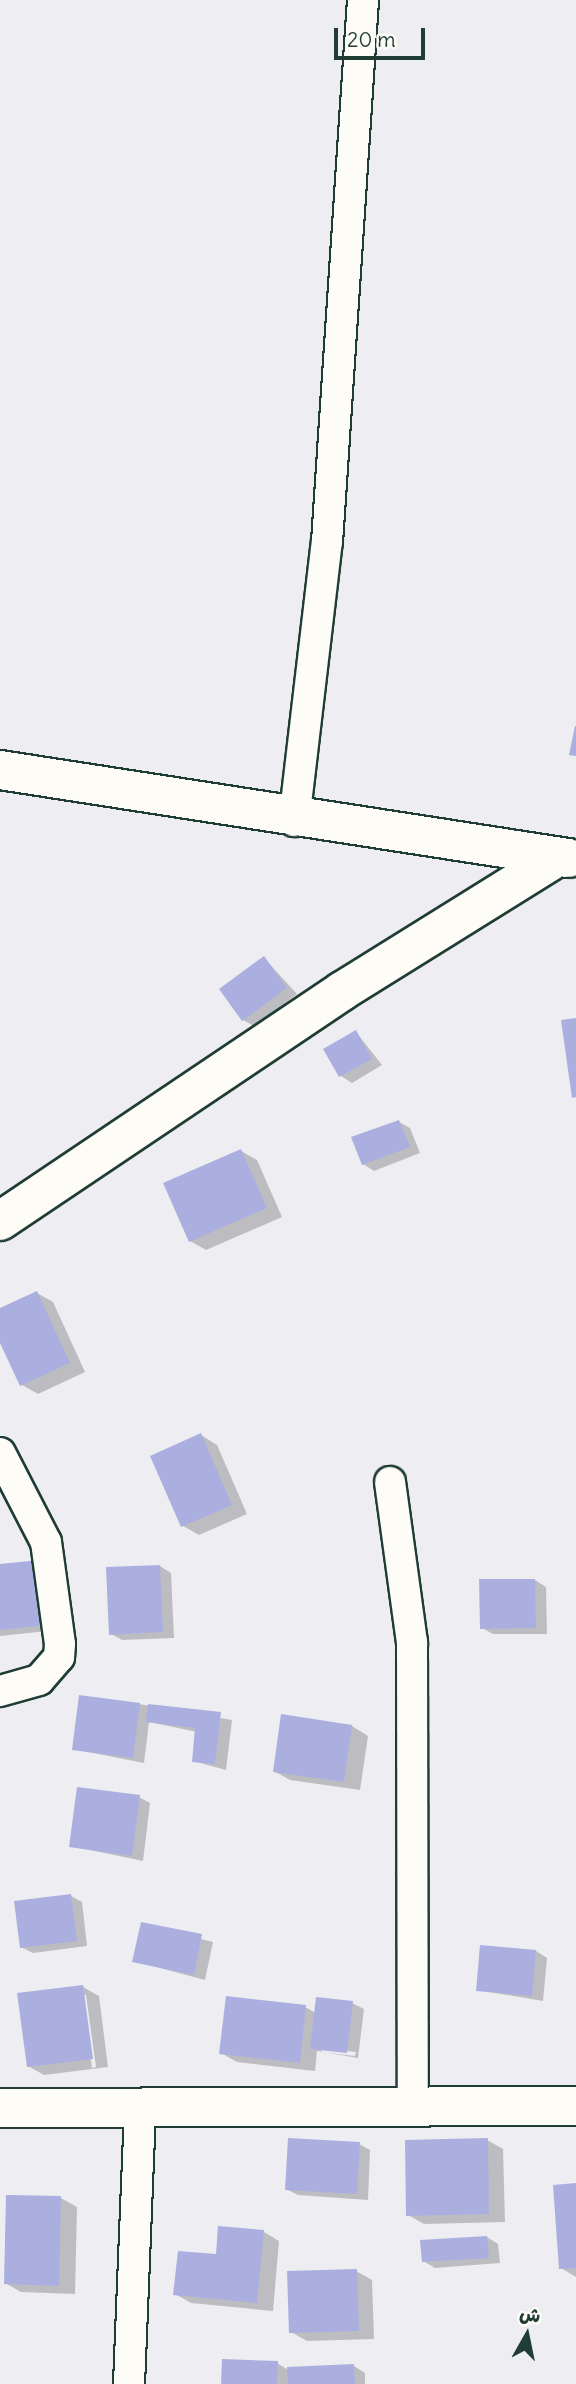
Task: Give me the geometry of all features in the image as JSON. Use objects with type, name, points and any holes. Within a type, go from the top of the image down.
[{"type":"street","points":[[295,821],[327,542],[363,0]]},
{"type":"street","points":[[0,770],[295,821],[570,854]]},
{"type":"street","points":[[0,1221],[342,991],[570,854]]},
{"type":"street","points":[[0,1452],[46,1542],[60,1644],[59,1657],[39,1680],[0,1691]]},
{"type":"street","points":[[390,1482],[412,1642],[413,2105]]},
{"type":"street","points":[[0,2108],[576,2106]]},
{"type":"street","points":[[129,2384],[140,2107]]},
{"type":"building","points":[[576,726],[576,756],[569,755]]},
{"type":"building","points":[[264,956],[287,988],[242,1021],[219,989]]},
{"type":"building","points":[[576,1018],[576,1097],[572,1098],[561,1020]]},
{"type":"building","points":[[356,1030],[372,1059],[339,1077],[323,1049]]},
{"type":"building","points":[[399,1120],[410,1147],[362,1165],[351,1137]]},
{"type":"building","points":[[241,1149],[267,1208],[189,1242],[163,1183]]},
{"type":"building","points":[[37,1291],[70,1363],[20,1386],[0,1343],[0,1308]]},
{"type":"building","points":[[201,1433],[232,1505],[181,1527],[150,1456]]},
{"type":"building","points":[[40,1560],[47,1625],[0,1630],[0,1564]]},
{"type":"building","points":[[160,1565],[163,1632],[109,1635],[106,1567]]},
{"type":"building","points":[[479,1579],[535,1579],[536,1628],[480,1629]]},
{"type":"building","points":[[79,1695],[140,1703],[133,1758],[72,1750]]},
{"type":"building","points":[[148,1704],[221,1712],[215,1764],[192,1762],[195,1728],[146,1722]]},
{"type":"building","points":[[281,1714],[352,1725],[344,1782],[273,1772]]},
{"type":"building","points":[[77,1787],[140,1795],[132,1856],[69,1847]]},
{"type":"building","points":[[71,1894],[77,1941],[20,1948],[14,1901]]},
{"type":"building","points":[[141,1922],[202,1934],[194,1975],[132,1962]]},
{"type":"building","points":[[480,1945],[536,1950],[532,1996],[476,1991]]},
{"type":"building","points":[[83,1985],[93,2059],[27,2067],[17,1993]]},
{"type":"building","points":[[226,1996],[306,2005],[300,2063],[219,2054]]},
{"type":"building","points":[[316,1997],[353,2001],[347,2053],[310,2049]]},
{"type":"building","points":[[288,2138],[360,2142],[357,2194],[285,2190]]},
{"type":"building","points":[[488,2138],[489,2214],[406,2216],[405,2140]]},
{"type":"building","points":[[576,2183],[576,2268],[559,2269],[553,2185]]},
{"type":"building","points":[[6,2195],[61,2196],[59,2286],[4,2284]]},
{"type":"building","points":[[218,2226],[264,2230],[257,2303],[173,2295],[178,2251],[216,2254]]},
{"type":"building","points":[[487,2236],[489,2258],[422,2262],[420,2240]]},
{"type":"building","points":[[357,2269],[359,2331],[289,2333],[287,2271]]},
{"type":"building","points":[[222,2359],[278,2361],[277,2384],[221,2384]]},
{"type":"building","points":[[354,2364],[355,2384],[288,2384],[287,2367]]}]
